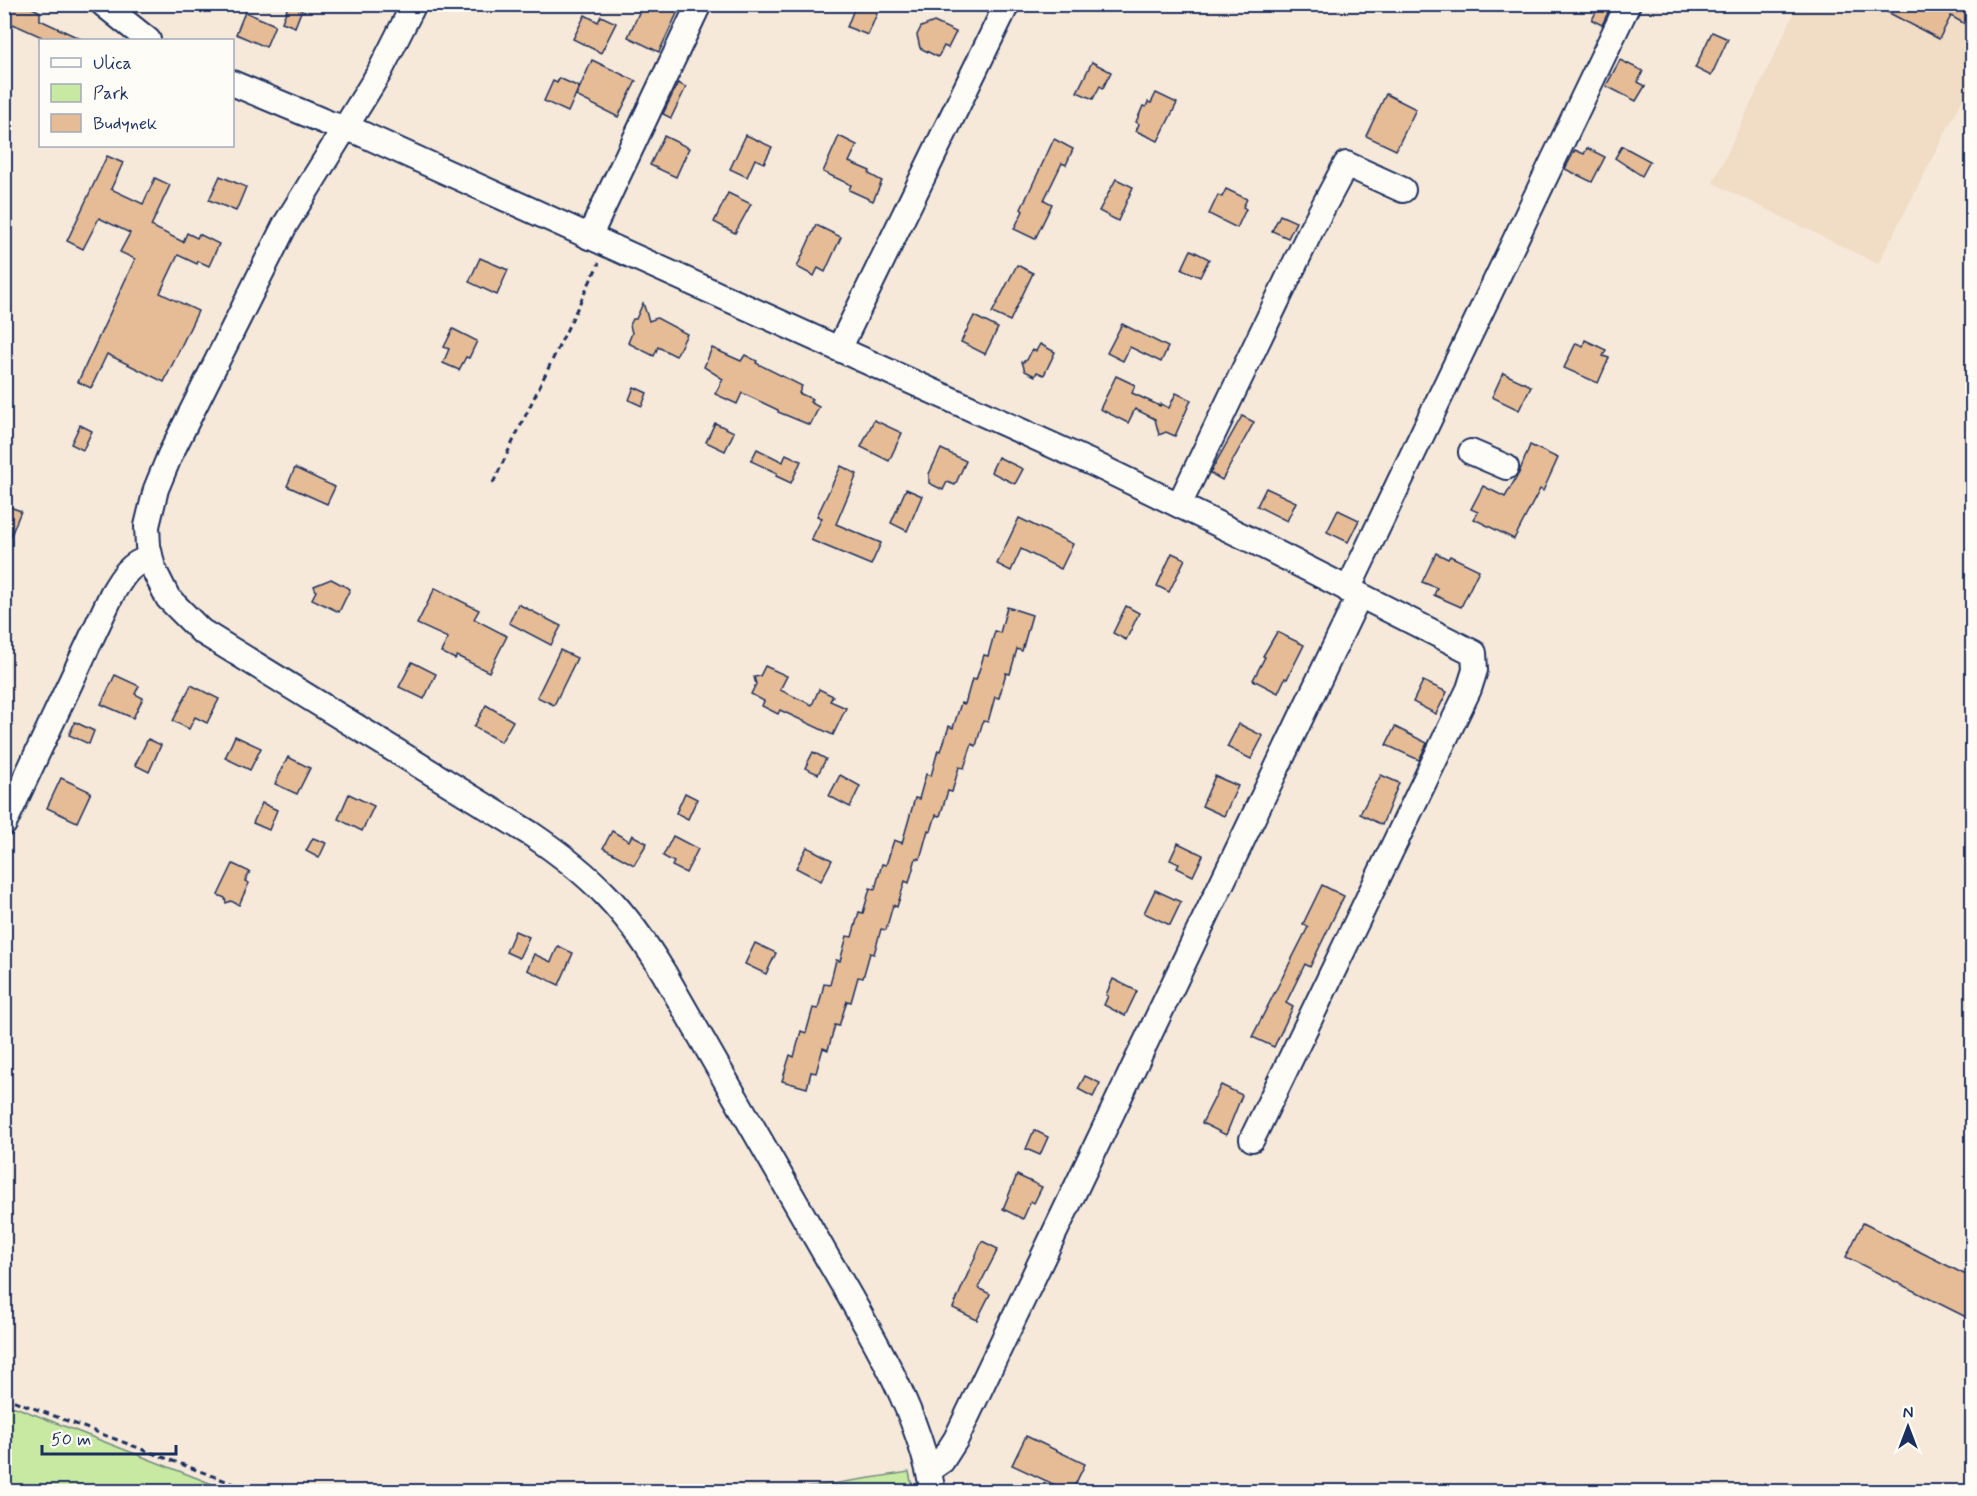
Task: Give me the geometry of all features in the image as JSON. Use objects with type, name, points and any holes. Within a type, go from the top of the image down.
[{"type":"street","points":[[102,4],[147,39]]},
{"type":"street","points":[[414,4],[379,73],[285,225],[166,464],[149,512],[147,537],[150,558],[168,598],[201,631],[531,834],[576,867],[615,903],[644,940],[659,965],[879,1349],[914,1422],[931,1481]]},
{"type":"street","points":[[599,241],[699,4]]},
{"type":"street","points":[[839,349],[1007,4]]},
{"type":"street","points":[[931,1481],[956,1439],[1354,593],[1353,579],[1628,4]]},
{"type":"street","points":[[234,84],[344,128],[964,404],[1179,505],[1474,653],[1475,669],[1462,703],[1252,1139]]},
{"type":"street","points":[[1179,505],[1312,228],[1346,164],[1403,190]]},
{"type":"street","points":[[1471,452],[1506,467]]},
{"type":"street","points":[[4,825],[112,594],[129,569],[140,560],[150,558]]},
{"type":"path","points":[[493,483],[599,241]]},
{"type":"path","points":[[4,1397],[255,1491]]},
{"type":"shaded area","points":[[1798,5],[1972,5],[1972,81],[1878,264],[1713,183]]},
{"type":"green space","points":[[5,1404],[18,1408],[230,1491],[5,1491]]},
{"type":"green space","points":[[909,1472],[913,1491],[786,1491]]},
{"type":"building","points":[[4,4],[25,4],[40,12],[40,20],[81,39],[41,39],[42,37],[4,20]]},
{"type":"building","points":[[289,4],[304,4],[295,27],[282,22]]},
{"type":"building","points":[[643,4],[670,4],[679,9],[659,52],[628,37]]},
{"type":"building","points":[[856,4],[881,4],[868,35],[847,27]]},
{"type":"building","points":[[1600,4],[1612,4],[1602,25],[1592,20]]},
{"type":"building","points":[[1872,4],[1972,4],[1972,28],[1951,16],[1939,39]]},
{"type":"building","points":[[245,12],[275,25],[266,47],[236,34]]},
{"type":"building","points":[[585,15],[598,22],[601,16],[616,23],[601,53],[573,39]]},
{"type":"building","points":[[934,22],[956,32],[948,48],[944,46],[938,57],[920,48],[917,35],[921,27]]},
{"type":"building","points":[[1712,32],[1728,39],[1711,76],[1695,68]]},
{"type":"building","points":[[592,60],[636,81],[618,117],[576,96]]},
{"type":"building","points":[[1620,60],[1643,71],[1638,82],[1645,86],[1636,101],[1606,86]]},
{"type":"building","points":[[1092,62],[1111,72],[1103,88],[1100,86],[1093,99],[1077,92]]},
{"type":"building","points":[[559,78],[579,87],[568,112],[544,101],[553,81],[557,83]]},
{"type":"building","points":[[678,83],[686,87],[671,118],[663,114]]},
{"type":"building","points":[[1156,93],[1177,103],[1158,141],[1136,131],[1139,124],[1136,122],[1143,106],[1146,107],[1148,102],[1151,103]]},
{"type":"building","points":[[1386,94],[1416,109],[1396,150],[1366,136]]},
{"type":"building","points":[[746,135],[772,147],[764,163],[755,159],[747,177],[730,169]]},
{"type":"building","points":[[664,136],[689,148],[676,177],[650,165]]},
{"type":"building","points":[[839,136],[857,145],[849,162],[870,171],[869,174],[882,181],[873,201],[849,190],[851,185],[823,172]]},
{"type":"building","points":[[1054,139],[1073,149],[1066,165],[1062,163],[1044,200],[1052,204],[1035,239],[1014,229]]},
{"type":"building","points":[[1622,146],[1650,161],[1642,176],[1615,158]]},
{"type":"building","points":[[1587,148],[1605,157],[1592,182],[1565,169],[1575,150],[1584,154]]},
{"type":"building","points":[[107,156],[123,163],[111,189],[143,204],[155,178],[170,185],[151,226],[183,242],[187,233],[197,238],[199,234],[219,244],[209,266],[198,261],[197,264],[178,255],[160,293],[198,311],[164,382],[107,354],[91,388],[78,382],[135,259],[120,252],[130,233],[99,218],[83,249],[67,241]]},
{"type":"building","points":[[220,176],[246,187],[236,211],[209,200]]},
{"type":"building","points":[[1116,179],[1133,187],[1118,221],[1099,211]]},
{"type":"building","points":[[1226,189],[1247,199],[1243,207],[1246,209],[1237,228],[1209,214],[1218,195],[1222,197]]},
{"type":"building","points":[[728,193],[751,204],[735,233],[714,222]]},
{"type":"building","points":[[1280,215],[1296,222],[1288,238],[1272,231]]},
{"type":"building","points":[[816,225],[841,237],[825,272],[818,268],[814,276],[797,267]]},
{"type":"building","points":[[1191,250],[1209,259],[1200,277],[1182,269]]},
{"type":"building","points":[[480,258],[508,270],[497,295],[469,282]]},
{"type":"building","points":[[1017,265],[1033,273],[1010,321],[992,313]]},
{"type":"building","points":[[643,303],[649,321],[657,318],[687,334],[676,356],[658,347],[654,356],[628,343],[632,333],[630,325],[633,319],[636,319]]},
{"type":"building","points":[[974,316],[998,328],[985,354],[961,342]]},
{"type":"building","points":[[1122,324],[1168,347],[1161,362],[1130,347],[1123,361],[1107,353]]},
{"type":"building","points":[[453,329],[477,341],[469,358],[466,357],[459,370],[443,363],[449,349],[444,347]]},
{"type":"building","points":[[1585,340],[1606,350],[1603,356],[1609,358],[1598,383],[1564,368],[1576,343],[1583,346]]},
{"type":"building","points":[[1040,344],[1055,352],[1044,375],[1037,372],[1035,376],[1025,371],[1022,362],[1027,360],[1032,350],[1036,351]]},
{"type":"building","points":[[712,348],[741,361],[745,355],[802,386],[799,393],[812,399],[810,402],[819,407],[810,425],[778,412],[742,393],[737,404],[715,394],[723,379],[704,367]]},
{"type":"building","points":[[1503,373],[1531,386],[1519,410],[1492,397]]},
{"type":"building","points":[[1116,376],[1135,385],[1132,393],[1160,406],[1161,404],[1169,408],[1176,393],[1191,400],[1175,436],[1166,432],[1159,435],[1155,419],[1135,409],[1128,423],[1100,409]]},
{"type":"building","points":[[634,387],[647,393],[642,406],[629,400]]},
{"type":"building","points":[[1242,416],[1254,422],[1222,480],[1210,473]]},
{"type":"building","points":[[874,420],[902,433],[889,461],[861,447]]},
{"type":"building","points":[[715,423],[734,432],[725,451],[706,442]]},
{"type":"building","points":[[80,425],[92,431],[83,450],[71,444]]},
{"type":"building","points":[[1530,445],[1558,458],[1543,491],[1540,489],[1514,539],[1474,519],[1478,512],[1471,509],[1483,486],[1505,497],[1519,473]]},
{"type":"building","points":[[757,449],[783,462],[786,454],[801,461],[791,483],[776,476],[777,473],[751,461]]},
{"type":"building","points":[[941,449],[966,461],[955,485],[947,482],[943,490],[929,483],[929,474]]},
{"type":"building","points":[[998,457],[1023,469],[1015,484],[991,472]]},
{"type":"building","points":[[841,466],[857,474],[836,524],[881,543],[871,565],[811,540],[822,518],[817,516]]},
{"type":"building","points":[[295,468],[335,487],[327,504],[287,486]]},
{"type":"building","points":[[1266,488],[1296,502],[1287,521],[1257,506]]},
{"type":"building","points":[[906,489],[922,496],[907,531],[891,523]]},
{"type":"building","points":[[4,505],[21,511],[5,550],[4,550]]},
{"type":"building","points":[[1338,510],[1359,520],[1348,542],[1327,532]]},
{"type":"building","points":[[1019,518],[1073,544],[1061,569],[1021,549],[1011,571],[997,564]]},
{"type":"building","points":[[1172,553],[1185,559],[1169,592],[1157,586]]},
{"type":"building","points":[[1436,553],[1448,559],[1450,556],[1479,570],[1461,607],[1434,595],[1437,588],[1422,582]]},
{"type":"building","points":[[331,579],[350,589],[339,612],[312,599],[316,591],[314,586]]},
{"type":"building","points":[[435,588],[479,610],[474,619],[507,636],[489,672],[457,656],[455,659],[441,652],[448,638],[417,624]]},
{"type":"building","points":[[518,604],[561,626],[551,645],[509,623]]},
{"type":"building","points":[[1126,606],[1139,613],[1126,640],[1113,633]]},
{"type":"building","points":[[1007,607],[1032,615],[1022,651],[1017,649],[1010,674],[1006,673],[999,698],[995,697],[988,722],[983,721],[976,746],[972,744],[964,768],[959,767],[952,792],[948,791],[940,816],[936,815],[931,831],[928,830],[920,859],[916,858],[909,883],[905,881],[897,907],[893,905],[886,930],[881,929],[874,954],[870,953],[863,978],[858,977],[851,1002],[847,1001],[839,1026],[835,1025],[828,1050],[823,1048],[816,1073],[811,1072],[807,1088],[782,1081],[790,1055],[794,1057],[801,1031],[806,1033],[813,1008],[818,1009],[824,984],[830,985],[836,960],[840,961],[847,936],[852,937],[859,912],[863,913],[870,888],[875,889],[882,864],[886,865],[894,840],[902,843],[915,798],[919,799],[926,774],[931,776],[938,750],[941,751],[949,726],[953,728],[961,703],[965,704],[972,679],[976,680],[984,655],[988,656],[995,631],[1000,633]]},
{"type":"building","points":[[1277,632],[1304,645],[1278,693],[1253,680]]},
{"type":"building","points":[[560,650],[577,658],[554,705],[537,697]]},
{"type":"building","points":[[412,662],[436,674],[424,699],[399,687]]},
{"type":"building","points":[[765,666],[787,676],[780,690],[812,705],[819,689],[833,696],[830,701],[846,708],[833,735],[780,710],[778,714],[762,706],[764,701],[751,694],[756,684],[754,677],[760,676]]},
{"type":"building","points":[[115,675],[139,686],[135,694],[143,698],[133,718],[101,704]]},
{"type":"building","points":[[1423,681],[1447,692],[1436,714],[1413,702]]},
{"type":"building","points":[[191,685],[219,699],[207,723],[195,717],[189,729],[173,721]]},
{"type":"building","points":[[486,705],[513,721],[501,742],[474,727]]},
{"type":"building","points":[[75,722],[94,731],[89,744],[69,735]]},
{"type":"building","points":[[1239,724],[1263,736],[1251,759],[1227,747]]},
{"type":"building","points":[[1395,727],[1427,743],[1419,760],[1386,745]]},
{"type":"building","points":[[235,736],[261,748],[250,770],[225,758]]},
{"type":"building","points":[[148,739],[161,745],[149,772],[135,765]]},
{"type":"building","points":[[813,752],[826,759],[818,774],[805,768]]},
{"type":"building","points":[[288,757],[310,768],[297,794],[275,784]]},
{"type":"building","points":[[840,775],[860,786],[850,807],[829,796]]},
{"type":"building","points":[[1381,775],[1399,783],[1382,825],[1360,814]]},
{"type":"building","points":[[1215,776],[1238,786],[1224,816],[1202,806]]},
{"type":"building","points":[[61,778],[91,792],[77,822],[47,808]]},
{"type":"building","points":[[685,793],[697,799],[688,819],[676,813]]},
{"type":"building","points":[[349,794],[374,806],[362,831],[338,819]]},
{"type":"building","points":[[262,803],[277,810],[269,830],[253,823]]},
{"type":"building","points":[[612,831],[629,841],[632,835],[647,843],[634,865],[603,848]]},
{"type":"building","points":[[673,836],[698,849],[686,873],[672,866],[674,862],[663,856]]},
{"type":"building","points":[[313,838],[326,843],[319,858],[306,851]]},
{"type":"building","points":[[1178,843],[1203,855],[1193,876],[1177,868],[1179,864],[1170,860]]},
{"type":"building","points":[[807,847],[832,860],[821,881],[796,868]]},
{"type":"building","points":[[233,864],[250,872],[245,881],[249,883],[239,905],[231,901],[226,903],[225,898],[218,895]]},
{"type":"building","points":[[1322,885],[1344,896],[1310,967],[1305,964],[1286,1003],[1293,1007],[1274,1047],[1252,1037],[1308,927],[1303,924]]},
{"type":"building","points":[[1155,890],[1181,902],[1170,925],[1144,913]]},
{"type":"building","points":[[515,931],[529,937],[519,958],[506,952]]},
{"type":"building","points":[[755,943],[776,953],[766,974],[745,964]]},
{"type":"building","points":[[558,946],[573,953],[559,985],[527,970],[534,954],[551,962]]},
{"type":"building","points":[[1113,979],[1137,991],[1125,1016],[1104,1005]]},
{"type":"building","points":[[1085,1076],[1100,1083],[1093,1097],[1078,1089]]},
{"type":"building","points":[[1221,1085],[1242,1095],[1226,1135],[1202,1123]]},
{"type":"building","points":[[1034,1130],[1048,1137],[1040,1155],[1026,1149]]},
{"type":"building","points":[[1017,1175],[1042,1187],[1034,1203],[1031,1201],[1023,1219],[1003,1209]]},
{"type":"building","points":[[1863,1223],[1972,1278],[1972,1320],[1846,1257]]},
{"type":"building","points":[[982,1241],[998,1249],[978,1288],[990,1294],[977,1320],[953,1308]]},
{"type":"building","points":[[1026,1436],[1085,1464],[1072,1491],[1012,1465]]}]
